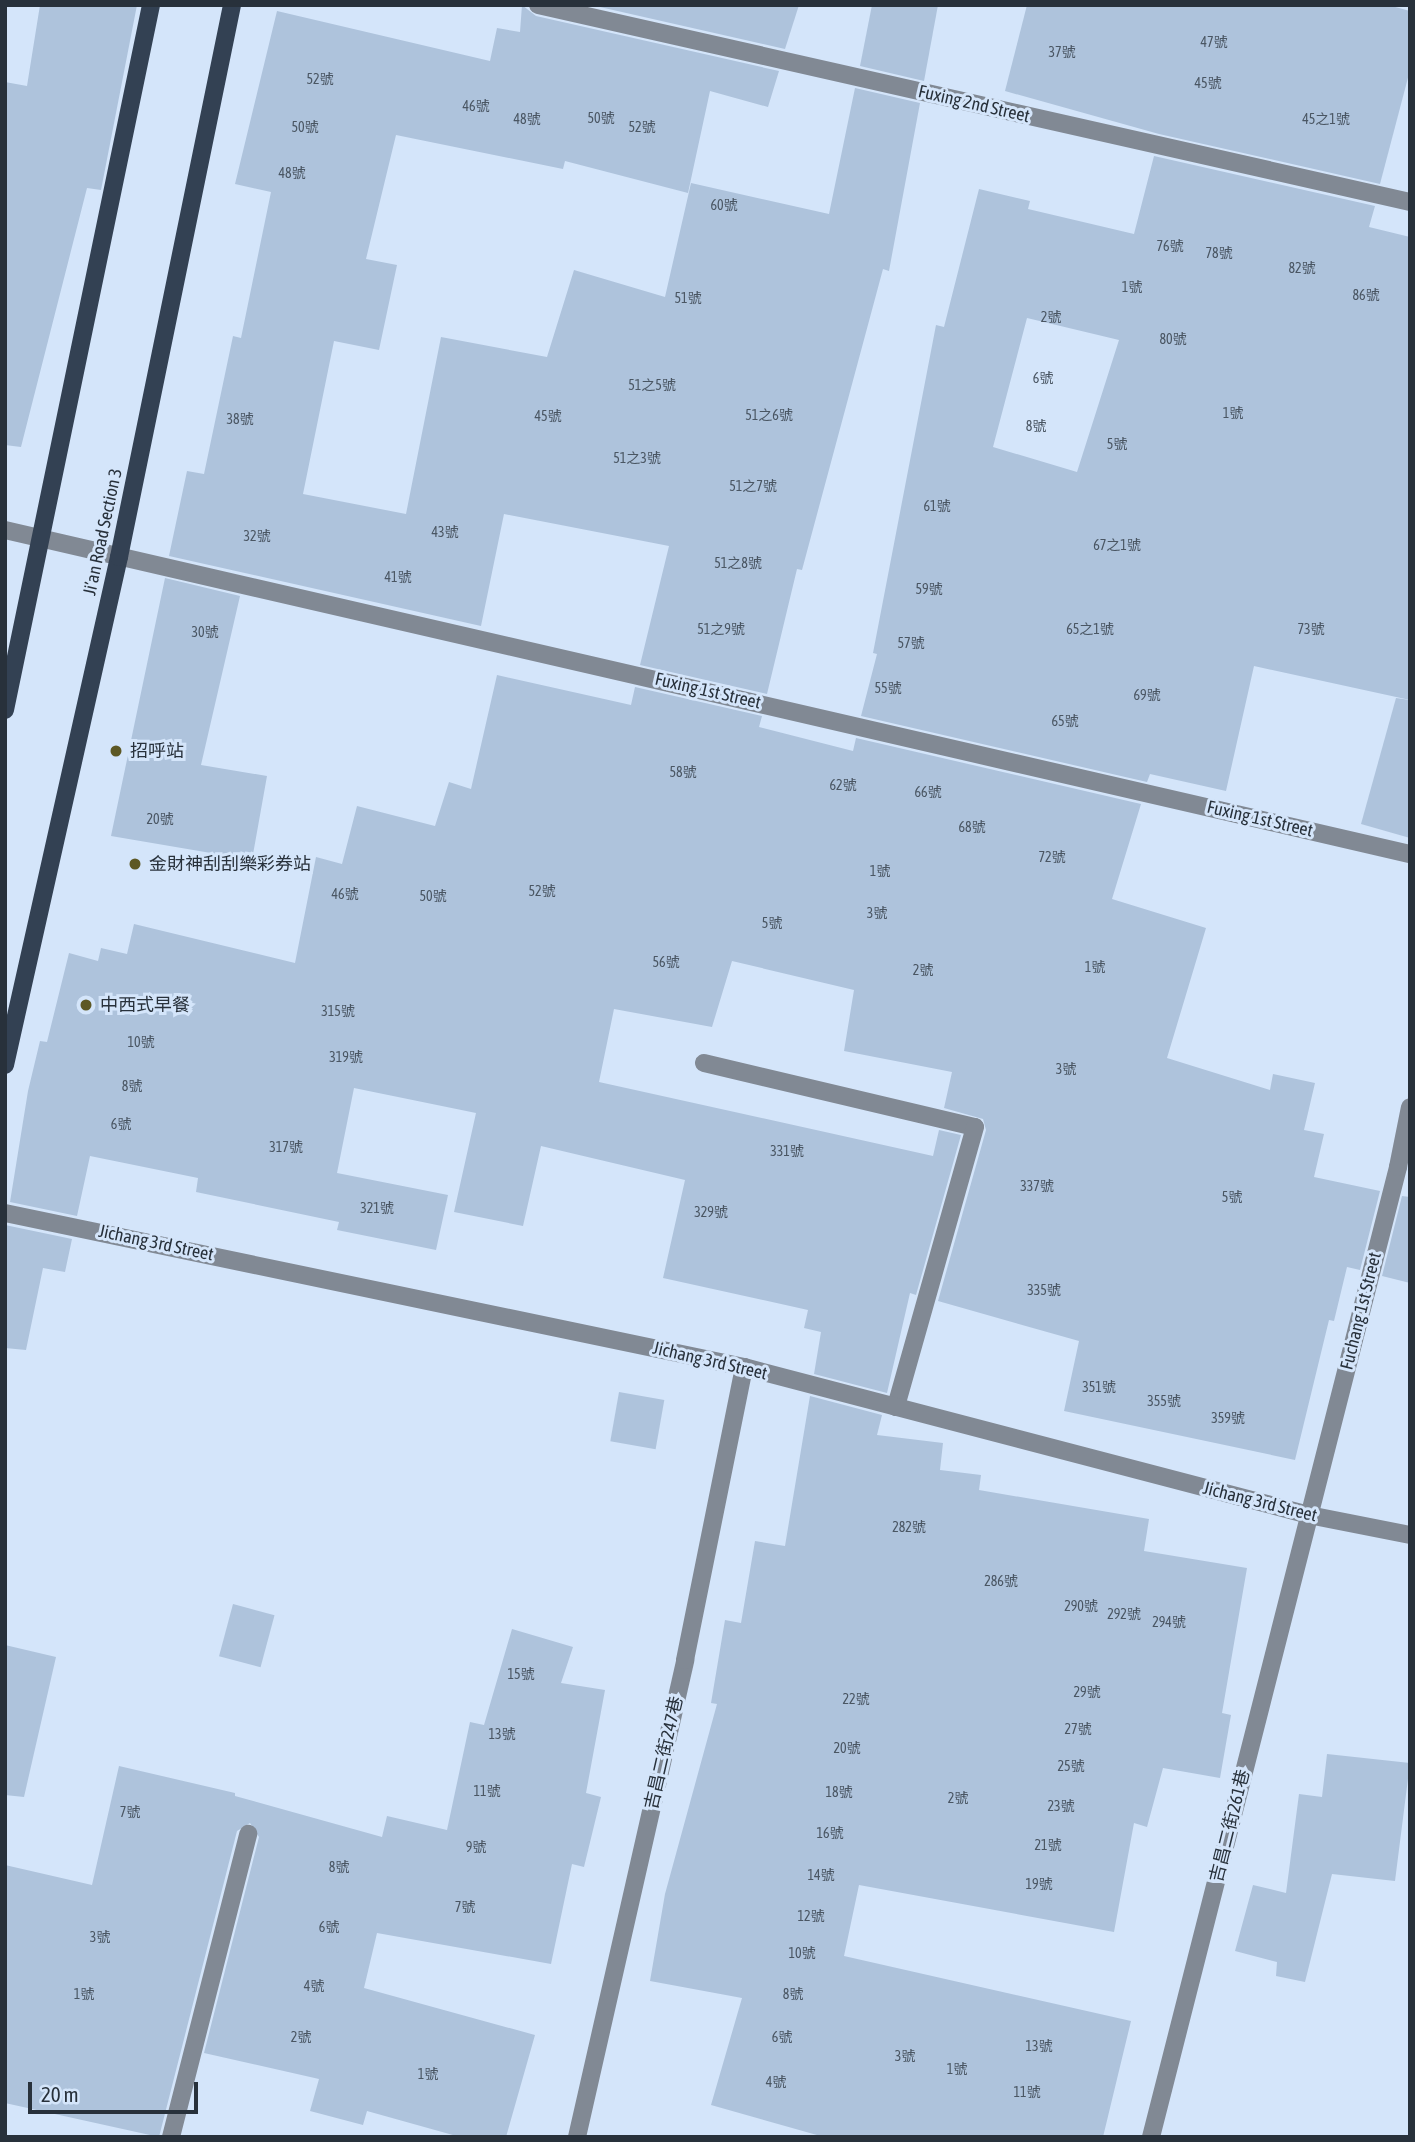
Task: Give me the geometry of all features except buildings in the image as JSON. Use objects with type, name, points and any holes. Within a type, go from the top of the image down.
[{"type":"main road","points":[[5,710],[151,5]]},
{"type":"main road","name":"Ji’an Road Section 3","points":[[5,1065],[119,557],[232,5]]},
{"type":"street","name":"Fuxing 2nd Street","points":[[538,5],[1410,202]]},
{"type":"street","name":"Fuxing 1st Street","points":[[5,530],[1410,854]]},
{"type":"street","points":[[704,1063],[975,1127],[896,1407]]},
{"type":"street","name":"Fuchang 1st Street","points":[[1309,1515],[1410,1107]]},
{"type":"street","name":"Jichang 3rd Street","points":[[5,1213],[744,1367],[1309,1515],[1410,1535]]},
{"type":"street","name":"吉昌二街247巷","points":[[578,2137],[685,1660],[744,1367]]},
{"type":"street","name":"吉昌二街261巷","points":[[1151,2137],[1309,1515]]},
{"type":"street","points":[[171,2137],[248,1834]]},
{"type":"place","name":"招呼站","points":[[116,751]]},
{"type":"place","name":"金財神刮刮樂彩券站","points":[[135,864]]},
{"type":"place","name":"中西式早餐","points":[[86,1005]]}]
